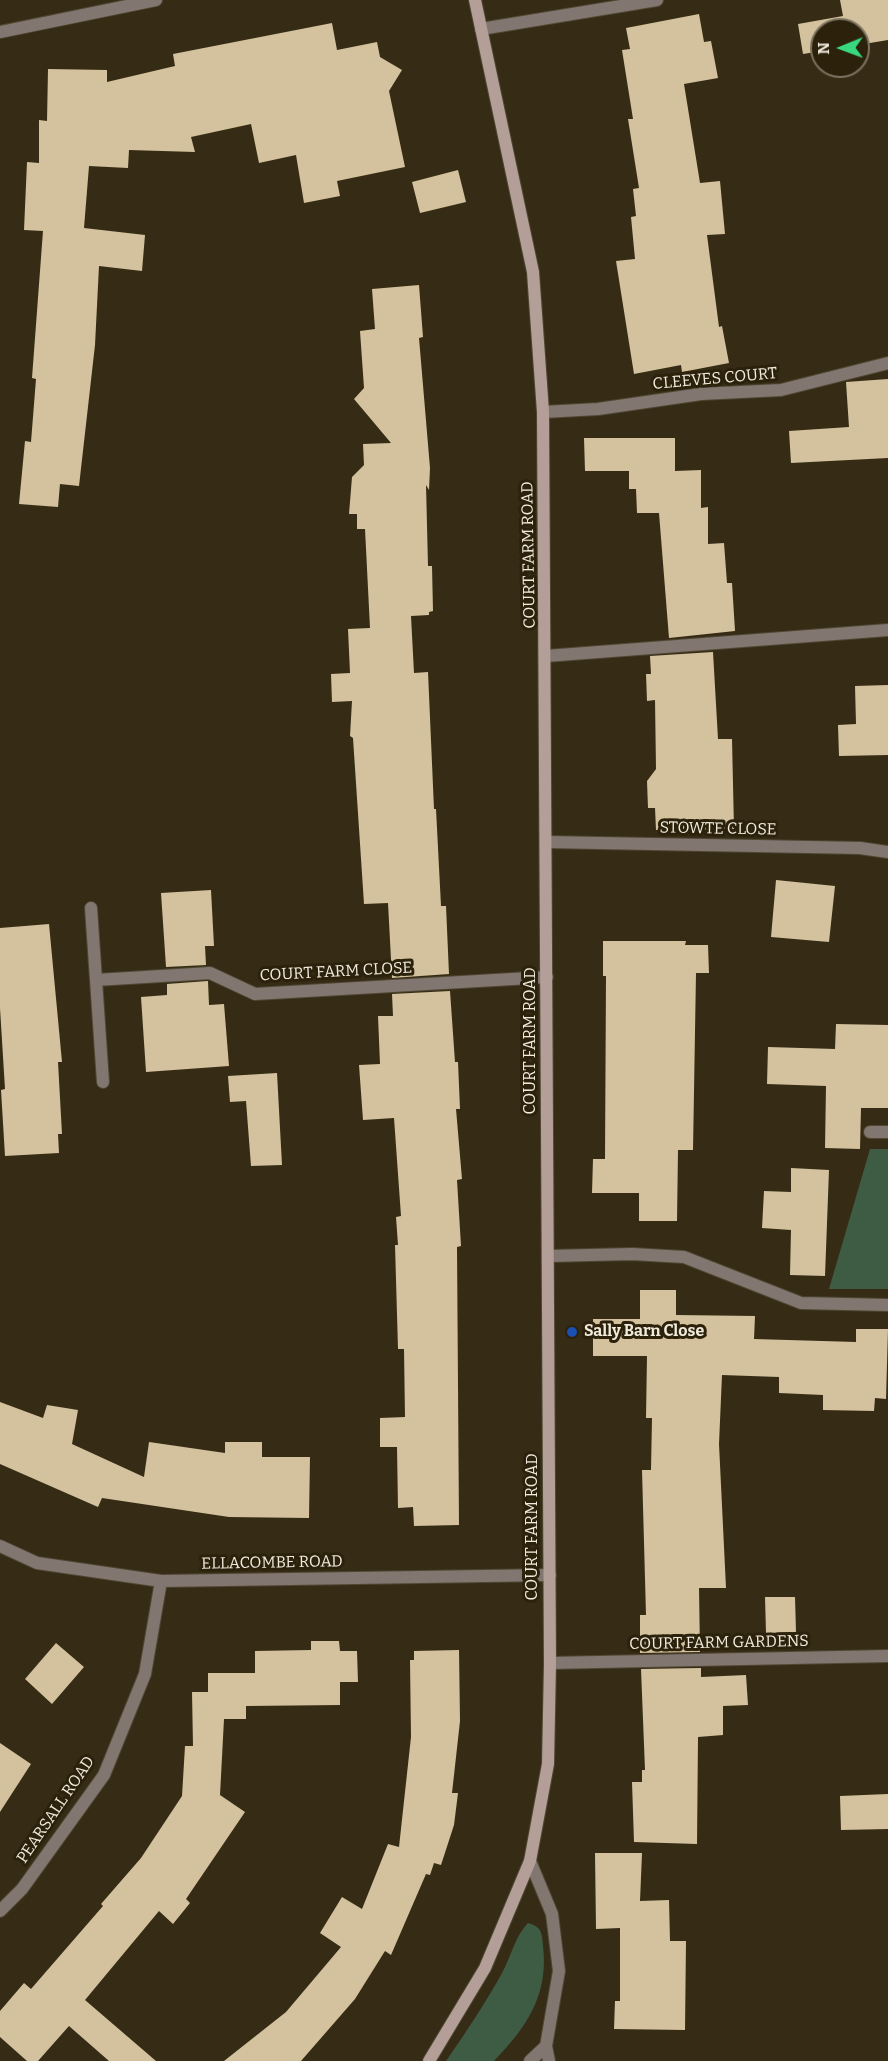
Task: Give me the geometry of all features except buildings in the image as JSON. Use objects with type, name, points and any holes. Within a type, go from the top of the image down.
[{"type":"street","points":[[0,32],[156,0]]},
{"type":"street","name":"COURT FARM ROAD","points":[[429,2061],[485,1968],[530,1861],[548,1764],[550,1663],[549,1256],[543,412],[533,272],[475,0]]},
{"type":"street","points":[[481,29],[657,0]]},
{"type":"street","name":"CLEEVES COURT","points":[[543,412],[598,409],[700,394],[781,390],[888,363]]},
{"type":"street","points":[[546,656],[888,630]]},
{"type":"street","name":"STOWTE CLOSE","points":[[547,842],[860,848],[888,852]]},
{"type":"street","points":[[91,908],[103,1082]]},
{"type":"street","name":"COURT FARM CLOSE","points":[[96,980],[210,973],[255,994],[547,977]]},
{"type":"street","points":[[870,1132],[888,1132]]},
{"type":"street","points":[[549,1256],[632,1254],[684,1257],[801,1303],[888,1305]]},
{"type":"street","name":"ELLACOMBE ROAD","points":[[0,1545],[37,1563],[162,1581],[550,1575]]},
{"type":"street","name":"PEARSALL ROAD","points":[[0,1911],[22,1889],[104,1775],[144,1674],[162,1581]]},
{"type":"street","name":"COURT FARM GARDENS","points":[[550,1663],[888,1656]]},
{"type":"street","points":[[530,1861],[552,1914],[559,1971],[546,2046],[549,2061]]},
{"type":"street","points":[[530,2061],[546,2046]]},
{"type":"green space","points":[[870,1149],[888,1149],[888,1289],[829,1289]]},
{"type":"green space","points":[[528,1923],[536,1926],[542,1934],[544,1964],[539,1995],[525,2023],[494,2061],[446,2061],[489,1996],[520,1934]]},
{"type":"place","name":"Sally Barn Close","points":[[572,1332]]}]
